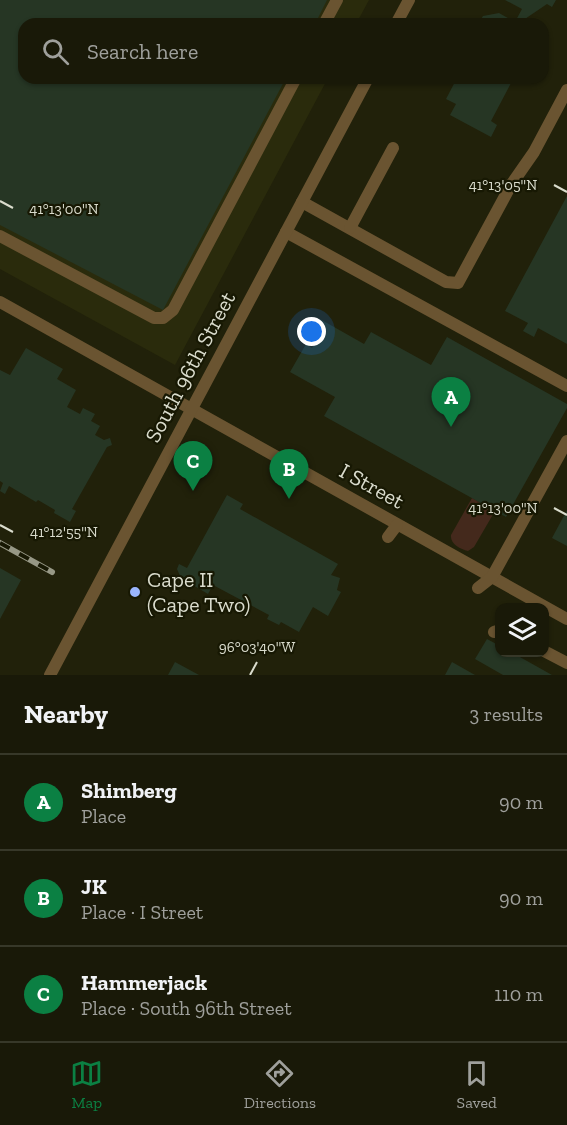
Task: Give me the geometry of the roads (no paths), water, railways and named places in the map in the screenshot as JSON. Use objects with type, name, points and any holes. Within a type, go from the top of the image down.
[{"type":"street","points":[[327,18],[337,0]]},
{"type":"street","points":[[399,18],[409,0]]},
{"type":"street","points":[[0,236],[154,318],[163,318],[173,310],[293,84]]},
{"type":"street","name":"South 96th Street","points":[[50,675],[365,84]]},
{"type":"street","points":[[302,202],[446,282],[458,283],[511,185],[534,152],[567,90]]},
{"type":"street","points":[[350,228],[393,148]]},
{"type":"street","points":[[286,232],[567,386]]},
{"type":"street","name":"I Street","points":[[0,302],[567,618]]},
{"type":"street","points":[[478,588],[492,577],[567,441]]},
{"type":"street","points":[[387,537],[397,525]]},
{"type":"street","points":[[549,654],[567,663]]},
{"type":"railway","points":[[0,543],[52,572]]},
{"type":"place","name":"Shimberg","points":[[451,427]]},
{"type":"place","name":"Hammerjack","points":[[193,491]]},
{"type":"place","name":"JK","points":[[289,499]]},
{"type":"place","name":"Cape II (Cape Two)","points":[[135,592]]}]
